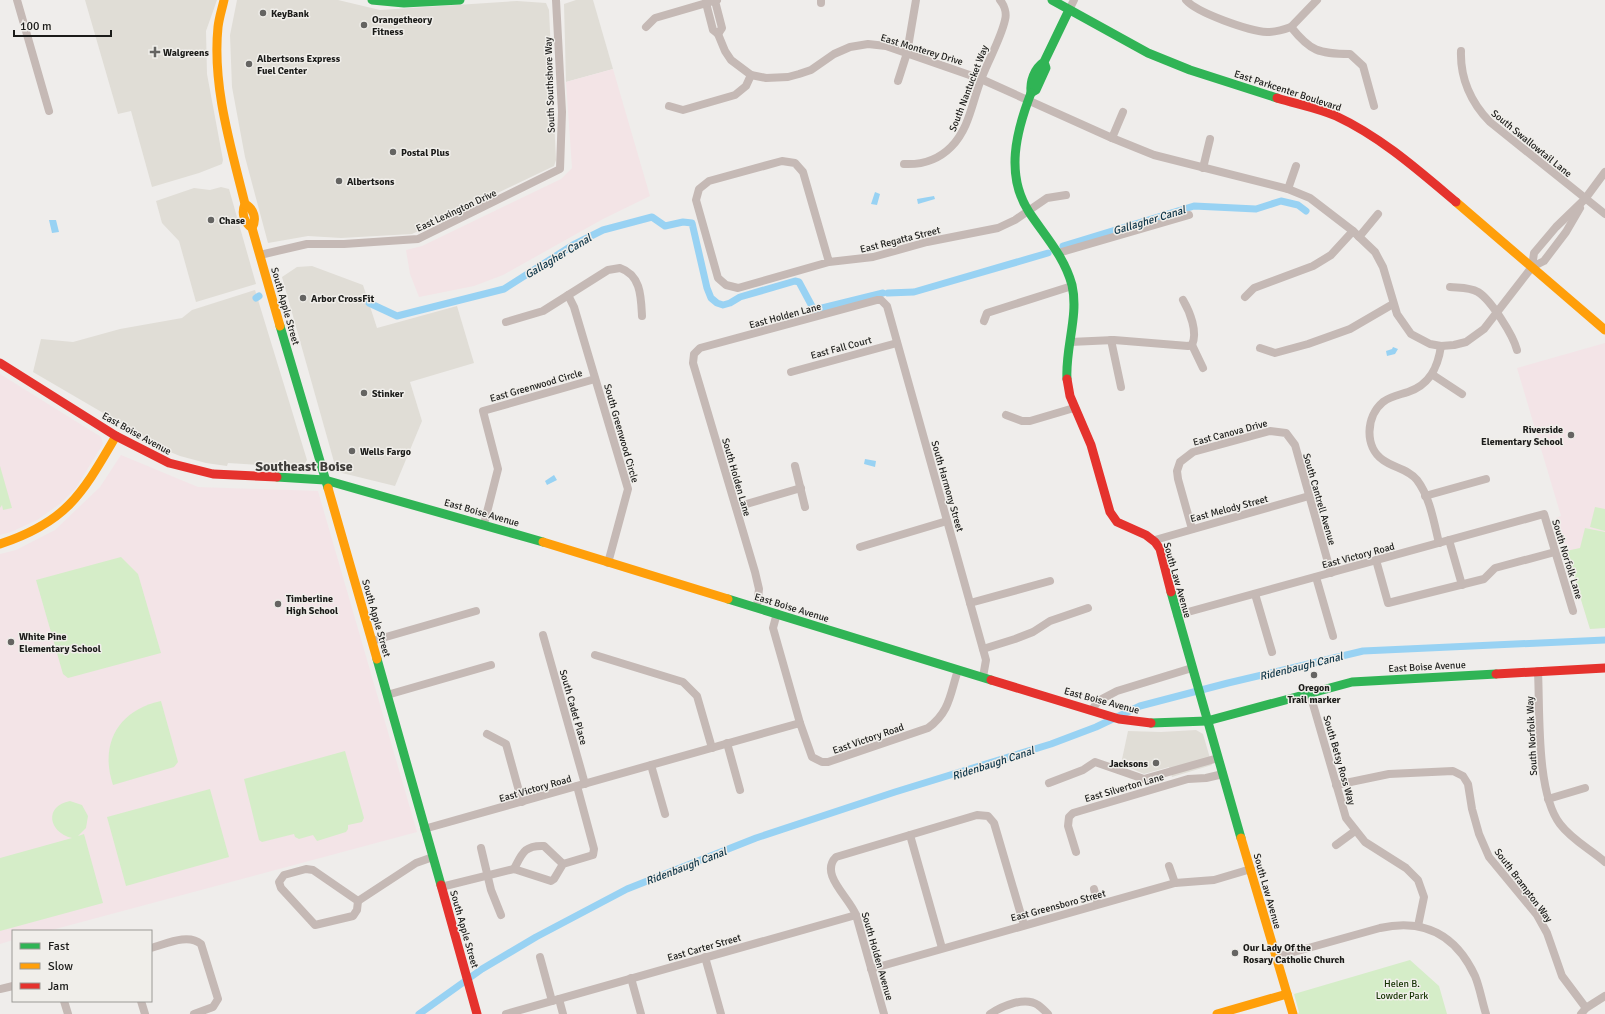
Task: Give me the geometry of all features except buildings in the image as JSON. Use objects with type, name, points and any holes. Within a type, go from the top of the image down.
[{"type":"street","points":[[17,0],[48,111]]},
{"type":"street","name":"South Apple Street","points":[[224,0],[217,32],[219,72],[225,112],[245,204],[242,208],[243,214],[247,225],[252,228],[260,255],[372,641],[477,1014]]},
{"type":"street","points":[[372,0],[404,3],[460,0]]},
{"type":"street","name":"South Southshore Way","points":[[556,0],[562,112],[560,169]]},
{"type":"street","points":[[646,27],[655,18],[716,0]]},
{"type":"street","name":"East Monterey Drive","points":[[716,0],[722,28],[718,34]]},
{"type":"street","points":[[898,81],[906,53],[916,0]]},
{"type":"street","name":"East Parkcenter Boulevard","points":[[1052,0],[1148,53],[1190,70],[1335,116],[1374,137],[1407,160],[1605,330]]},
{"type":"street","points":[[1069,10],[1074,0]]},
{"type":"street","points":[[1186,0],[1212,16],[1265,32],[1278,32],[1291,27],[1317,0]]},
{"type":"street","name":"East Monterey Drive","points":[[706,3],[713,30],[718,34],[725,51],[731,60],[751,75],[766,78],[788,78],[811,70],[834,54],[850,47],[868,44],[886,46],[1029,97],[1112,138],[1154,155],[1288,189],[1310,198],[1353,231],[1379,257],[1397,314],[1411,334],[1430,344],[1441,346],[1454,345],[1466,342],[1475,337],[1496,314],[1532,267]]},
{"type":"street","name":"South Nantucket Way","points":[[904,164],[918,165],[943,155],[951,148],[965,128],[981,79],[1006,20],[1002,4]]},
{"type":"street","name":"South Law Avenue","points":[[1069,10],[1044,62],[1038,65],[1029,86],[1029,97],[1017,131],[1014,156],[1018,189],[1021,199],[1028,211],[1058,253],[1072,286],[1074,311],[1066,380],[1074,408],[1088,435],[1110,512],[1116,522],[1144,532],[1155,540],[1160,549],[1199,697],[1293,1014]]},
{"type":"street","points":[[1291,27],[1303,42],[1315,50],[1328,54],[1350,54],[1363,66],[1374,106]]},
{"type":"street","name":"South Swallowtail Lane","points":[[1461,50],[1461,61],[1466,86],[1480,112],[1490,122],[1605,214]]},
{"type":"street","points":[[669,106],[683,110],[734,95],[746,86],[751,75]]},
{"type":"street","points":[[1112,138],[1124,112]]},
{"type":"street","points":[[1203,168],[1210,139]]},
{"type":"street","name":"East Regatta Street","points":[[829,262],[803,172],[795,163],[782,161],[709,181],[699,189],[696,200],[718,278],[726,285],[738,288],[829,262],[873,257],[927,242],[984,232],[1007,225],[1047,198],[1066,195]]},
{"type":"street","points":[[1288,189],[1296,166]]},
{"type":"street","name":"East Lexington Drive","points":[[260,255],[306,244],[344,244],[418,239],[560,169]]},
{"type":"street","points":[[1532,267],[1544,261],[1566,232],[1585,199],[1605,172]]},
{"type":"street","points":[[1532,267],[1534,253],[1556,227],[1585,199]]},
{"type":"street","points":[[1360,237],[1378,214]]},
{"type":"street","points":[[1058,253],[1189,215]]},
{"type":"street","points":[[1246,297],[1254,288],[1313,266],[1331,255],[1353,231]]},
{"type":"street","points":[[506,322],[543,311],[608,270],[620,268],[633,274],[637,281],[641,296],[642,316]]},
{"type":"street","points":[[984,321],[987,313],[1072,286]]},
{"type":"street","points":[[1450,287],[1468,288],[1478,292],[1484,297],[1514,338],[1517,350]]},
{"type":"street","name":"South Greenwood Circle","points":[[568,295],[574,307],[628,489],[608,563]]},
{"type":"street","name":"East Holden Lane","points":[[694,354],[700,348],[876,300],[884,302]]},
{"type":"street","points":[[1183,300],[1189,310],[1194,336],[1192,344],[1203,368]]},
{"type":"street","name":"South Harmony Street","points":[[884,302],[897,342],[986,660],[983,677]]},
{"type":"street","points":[[1260,348],[1275,353],[1308,344],[1350,329],[1394,304]]},
{"type":"street","points":[[1070,342],[1111,340],[1184,347],[1192,344]]},
{"type":"street","points":[[1111,340],[1121,386]]},
{"type":"street","name":"East Fall Court","points":[[791,372],[897,342]]},
{"type":"street","points":[[1439,543],[1425,496],[1417,480],[1403,469],[1383,461],[1377,454],[1369,436],[1373,413],[1383,403],[1394,396],[1410,392],[1422,385],[1433,375],[1441,346]]},
{"type":"street","name":"South Holden Lane","points":[[694,354],[693,363],[759,589],[757,607]]},
{"type":"street","name":"East Boise Avenue","points":[[0,363],[116,436],[169,463],[213,474],[325,480],[484,524],[1119,719],[1166,724],[1207,721],[1352,682],[1605,668]]},
{"type":"street","points":[[1433,375],[1462,394]]},
{"type":"street","name":"East Greenwood Circle","points":[[484,524],[498,469],[483,410],[596,379]]},
{"type":"street","points":[[1006,415],[1022,421],[1030,421],[1074,408]]},
{"type":"street","name":"East Canova Drive","points":[[1192,529],[1178,479],[1177,471],[1180,462],[1193,452],[1270,431],[1286,433]]},
{"type":"street","name":"South Cantrell Avenue","points":[[1286,433],[1294,444],[1331,573]]},
{"type":"street","points":[[0,544],[39,530],[61,515],[92,477],[116,436]]},
{"type":"street","points":[[795,466],[805,507]]},
{"type":"street","points":[[1425,496],[1486,479]]},
{"type":"street","points":[[736,507],[800,488]]},
{"type":"street","name":"East Melody Street","points":[[1155,540],[1309,496]]},
{"type":"street","name":"East Victory Road","points":[[1177,615],[1544,514]]},
{"type":"street","name":"South Norfolk Lane","points":[[1544,514],[1573,611]]},
{"type":"street","points":[[860,547],[947,522]]},
{"type":"street","points":[[1449,540],[1462,585]]},
{"type":"street","points":[[1376,560],[1388,603],[1484,579],[1495,568],[1555,552]]},
{"type":"street","points":[[1316,577],[1333,636]]},
{"type":"street","points":[[970,603],[1050,581]]},
{"type":"street","points":[[1255,594],[1272,652]]},
{"type":"street","points":[[983,649],[1033,632],[1050,621],[1088,608]]},
{"type":"street","points":[[372,641],[476,611]]},
{"type":"street","points":[[778,614],[773,628],[800,722]]},
{"type":"street","name":"South Cadet Place","points":[[543,635],[585,784]]},
{"type":"street","points":[[595,655],[683,682],[697,696],[712,748]]},
{"type":"street","points":[[387,695],[491,665]]},
{"type":"street","points":[[1092,710],[1098,701],[1117,691],[1192,668]]},
{"type":"street","name":"East Victory Road","points":[[424,829],[800,722],[809,753],[816,760],[828,762],[928,728],[938,720],[947,708],[958,670]]},
{"type":"street","name":"South Norfolk Way","points":[[1538,671],[1543,774],[1548,799],[1560,824],[1578,842],[1605,862]]},
{"type":"street","name":"South Betsy Ross Way","points":[[1310,694],[1346,818],[1365,842],[1406,868],[1418,880],[1424,897],[1418,926]]},
{"type":"street","points":[[487,734],[506,744],[522,802]]},
{"type":"street","points":[[727,743],[740,790]]},
{"type":"street","points":[[1049,783],[1083,770],[1095,762],[1144,778],[1218,758]]},
{"type":"street","points":[[652,765],[665,814]]},
{"type":"street","name":"South Brampton Way","points":[[1336,785],[1389,774],[1453,771],[1463,776],[1468,784],[1472,809],[1479,834],[1489,857],[1537,915],[1548,933],[1564,980],[1583,1011]]},
{"type":"street","name":"East Silverton Lane","points":[[1076,852],[1068,826],[1069,816],[1072,813],[1188,779],[1206,778],[1223,774]]},
{"type":"street","points":[[441,887],[514,869],[550,881],[554,878],[563,864],[593,855],[594,849],[577,786]]},
{"type":"street","points":[[1548,799],[1585,788]]},
{"type":"street","points":[[942,948],[910,835],[978,815],[988,816],[994,823],[1024,925]]},
{"type":"street","points":[[1336,845],[1355,831]]},
{"type":"street","name":"South Holden Avenue","points":[[884,1014],[856,914],[833,878],[830,869],[831,862],[836,857],[910,835]]},
{"type":"street","points":[[514,869],[522,854],[534,846],[544,846],[563,864]]},
{"type":"street","points":[[481,848],[489,875],[491,890],[501,915]]},
{"type":"street","points":[[358,901],[416,863],[432,857]]},
{"type":"street","points":[[1169,866],[1175,884]]},
{"type":"street","points":[[306,869],[313,870],[358,901],[357,910],[353,916],[315,925],[281,888],[279,882],[284,875],[306,869]]},
{"type":"street","name":"East Greensboro Street","points":[[871,969],[1098,904],[1175,884],[1214,880],[1251,869]]},
{"type":"street","points":[[1094,889],[1098,904]]},
{"type":"street","name":"East Carter Street","points":[[506,1014],[856,914]]},
{"type":"street","points":[[1276,958],[1380,928],[1394,925],[1418,926],[1437,932],[1447,939],[1465,957],[1475,977],[1486,1014]]},
{"type":"street","points":[[152,948],[188,938],[197,940],[201,944],[218,994],[216,1004],[208,1010],[194,1014]]},
{"type":"street","points":[[705,957],[720,1014]]},
{"type":"street","points":[[540,958],[555,1000],[563,1014]]},
{"type":"street","points":[[631,978],[641,1014]]},
{"type":"street","points":[[0,989],[12,986]]},
{"type":"street","points":[[1218,1014],[1287,994]]},
{"type":"street","points":[[1583,1011],[1605,996]]},
{"type":"street","points":[[64,1002],[68,1014]]},
{"type":"street","points":[[141,1002],[145,1014]]},
{"type":"street","points":[[990,1014],[1008,1005],[1029,1002],[1038,1004],[1048,1014]]},
{"type":"shaded area","points":[[85,0],[217,0],[206,31],[207,74],[223,160],[222,164],[199,173],[152,187],[131,111],[118,114]]},
{"type":"shaded area","points":[[237,0],[338,0],[380,10],[517,1],[546,3],[549,10],[556,160],[554,166],[412,234],[341,238],[308,236],[268,243],[245,157],[232,87],[230,35]]},
{"type":"shaded area","points":[[576,0],[593,0],[613,69],[566,82],[564,4]]},
{"type":"shaded area","points":[[613,69],[650,196],[603,219],[503,275],[474,286],[419,297],[410,274],[406,250],[422,246],[561,179],[572,168],[566,82]]},
{"type":"shaded area","points":[[221,187],[229,189],[256,284],[196,302],[179,241],[162,223],[156,201],[194,188],[210,190]]},
{"type":"shaded area","points":[[312,266],[363,285],[377,328],[457,306],[474,363],[410,382],[422,421],[395,486],[342,473],[336,469],[282,277],[297,267]]},
{"type":"shaded area","points":[[255,290],[307,460],[302,468],[268,468],[261,465],[228,463],[227,466],[206,463],[180,456],[153,445],[146,438],[33,372],[41,339],[73,342],[120,329],[182,318],[192,310]]},
{"type":"shaded area","name":"Riverside Elementary School","points":[[1605,343],[1605,628],[1590,629],[1556,518],[1561,516],[1517,368]]},
{"type":"shaded area","points":[[0,374],[101,437],[103,444],[75,489],[61,503],[37,520],[11,532],[0,535]]},
{"type":"shaded area","points":[[121,455],[198,487],[318,491],[417,832],[52,930],[12,930],[12,940],[0,944],[0,554],[16,550],[55,530],[100,487]]},
{"type":"shaded area","points":[[1196,730],[1203,734],[1212,765],[1172,777],[1169,767],[1144,774],[1121,764],[1128,731],[1161,732]]},
{"type":"green space","points":[[0,466],[12,508],[3,510],[2,505],[0,508]]},
{"type":"green space","points":[[1595,507],[1605,509],[1605,531],[1590,527]]},
{"type":"green space","points":[[1585,528],[1605,532],[1605,628],[1590,629],[1566,551],[1580,548]]},
{"type":"green space","points":[[121,557],[138,574],[161,653],[68,678],[63,674],[36,580]]},
{"type":"green space","points":[[161,701],[178,762],[174,767],[113,785],[109,770],[109,755],[111,742],[116,731],[124,720],[134,712],[146,705]]},
{"type":"green space","points":[[345,751],[364,818],[362,822],[348,825],[346,832],[317,841],[313,835],[299,839],[295,837],[294,834],[262,842],[259,840],[244,779]]},
{"type":"green space","points":[[210,789],[229,857],[126,886],[107,817]]},
{"type":"green space","points":[[70,801],[82,805],[88,816],[86,828],[78,836],[84,834],[103,903],[0,931],[0,858],[72,838],[64,835],[58,830],[52,819],[56,808]]},
{"type":"green space","name":"Helen B. Lowder Park","points":[[1410,960],[1439,986],[1447,1014],[1298,1014],[1299,1012],[1294,994]]},
{"type":"water","points":[[875,192],[880,194],[877,205],[871,204]]},
{"type":"water","points":[[934,196],[935,199],[918,204],[917,199]]},
{"type":"water","points":[[49,220],[56,220],[59,232],[52,233]]},
{"type":"water","points":[[1393,347],[1398,349],[1395,354],[1387,356],[1386,351],[1392,349]]},
{"type":"water","points":[[865,459],[876,461],[875,467],[864,464]]},
{"type":"water","points":[[554,475],[557,480],[547,485],[545,481]]},
{"type":"waterway","name":"Gallagher Canal","points":[[1063,246],[1194,206],[1256,209],[1281,201],[1298,205],[1306,211]]},
{"type":"waterway","name":"Gallagher Canal","points":[[369,303],[397,316],[504,289],[573,245],[603,230],[652,217],[665,226],[683,222],[692,223],[707,288],[711,298],[717,303],[723,305],[740,297],[795,281],[799,282],[814,310],[883,293]]},
{"type":"waterway","name":"Gallagher Canal","points":[[888,293],[914,292],[1048,253]]},
{"type":"waterway","name":"Ridenbaugh Canal","points":[[419,1014],[482,969],[536,937],[627,889],[756,838],[895,792],[1051,744],[1096,727],[1140,706],[1228,683],[1363,651],[1605,640]]},
{"type":"traffic: fast","points":[[372,0],[404,3],[460,0]]},
{"type":"traffic: fast","points":[[1052,0],[1148,53],[1190,70],[1277,98]]},
{"type":"traffic: fast","points":[[1044,62],[1046,68],[1036,90],[1031,93],[1033,76],[1044,62],[1069,10]]},
{"type":"traffic: fast","points":[[1031,93],[1017,138],[1015,168],[1017,183],[1022,198],[1029,212],[1059,255],[1069,275],[1072,285],[1074,308],[1068,356],[1067,379]]},
{"type":"traffic: fast","points":[[280,326],[328,488]]},
{"type":"traffic: fast","points":[[277,477],[325,480],[543,542]]},
{"type":"traffic: fast","points":[[1171,592],[1241,838]]},
{"type":"traffic: fast","points":[[728,599],[991,680]]},
{"type":"traffic: fast","points":[[377,659],[441,885]]},
{"type":"traffic: fast","points":[[1151,723],[1207,721],[1352,682],[1496,674]]},
{"type":"traffic: slow","points":[[224,0],[218,24],[217,49],[220,94],[245,204],[243,211],[244,217],[252,228],[280,326]]},
{"type":"traffic: slow","points":[[1456,202],[1605,330]]},
{"type":"traffic: slow","points":[[245,204],[254,214],[254,225],[252,228]]},
{"type":"traffic: slow","points":[[0,544],[42,526],[70,504],[93,474],[116,436]]},
{"type":"traffic: slow","points":[[328,488],[377,659]]},
{"type":"traffic: slow","points":[[543,542],[728,599]]},
{"type":"traffic: slow","points":[[1241,838],[1293,1014]]},
{"type":"traffic: slow","points":[[1217,1014],[1287,994]]},
{"type":"traffic: jam","points":[[1277,98],[1329,113],[1353,124],[1399,155],[1456,202]]},
{"type":"traffic: jam","points":[[0,363],[116,436],[169,463],[213,474],[277,477]]},
{"type":"traffic: jam","points":[[1067,379],[1070,396],[1091,445],[1110,512],[1117,522],[1146,535],[1155,542],[1160,549],[1171,592]]},
{"type":"traffic: jam","points":[[1496,674],[1605,668]]},
{"type":"traffic: jam","points":[[991,680],[1119,719],[1151,723]]},
{"type":"traffic: jam","points":[[441,885],[477,1014]]},
{"type":"place","name":"KeyBank","points":[[263,13]]},
{"type":"place","name":"Orangetheory Fitness","points":[[364,25]]},
{"type":"place","name":"Walgreens","points":[[155,52]]},
{"type":"place","name":"Albertsons Express Fuel Center","points":[[249,64]]},
{"type":"place","name":"Postal Plus","points":[[393,152]]},
{"type":"place","name":"Albertsons","points":[[339,181]]},
{"type":"place","name":"Chase","points":[[211,220]]},
{"type":"place","name":"Arbor CrossFit","points":[[303,298]]},
{"type":"place","name":"Stinker","points":[[364,393]]},
{"type":"place","name":"Riverside Elementary School","points":[[1571,435]]},
{"type":"place","name":"Wells Fargo","points":[[352,451]]},
{"type":"place","name":"Timberline High School","points":[[278,604]]},
{"type":"place","name":"White Pine Elementary School","points":[[11,642]]},
{"type":"place","name":"Oregon Trail marker","points":[[1314,675]]},
{"type":"place","name":"Jacksons","points":[[1156,763]]},
{"type":"place","name":"Our Lady Of the Rosary Catholic Church","points":[[1235,953]]},
{"type":"district","name":"Southeast Boise","points":[[304,466]]}]
